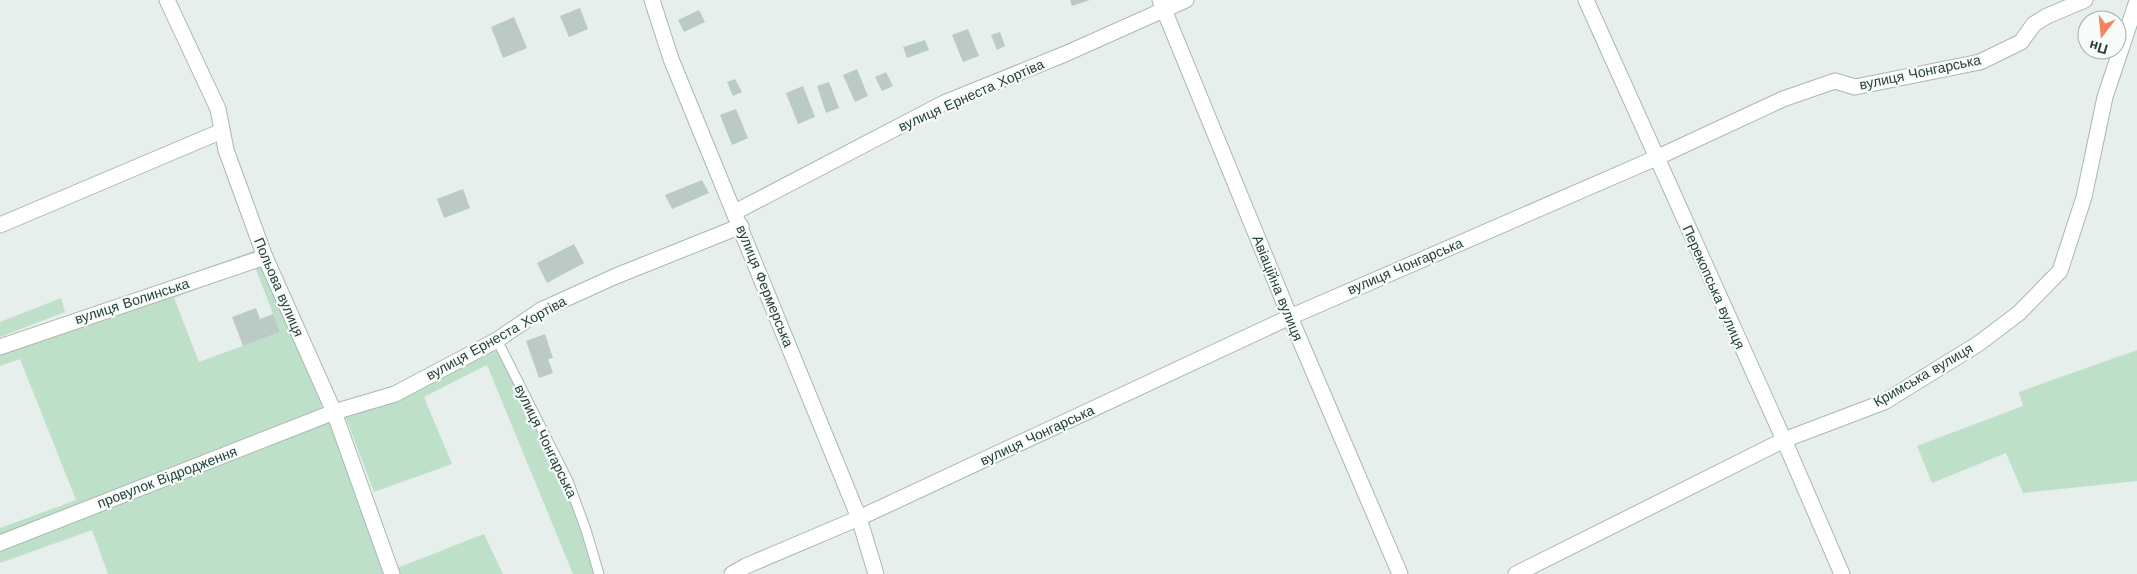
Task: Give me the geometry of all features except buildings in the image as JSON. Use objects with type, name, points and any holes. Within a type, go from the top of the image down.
[{"type":"street","name":"Польова вулиця","points":[[166,0],[218,109],[226,150],[265,257],[334,412],[392,574]]},
{"type":"street","name":"вулиця Фермерська","points":[[652,0],[670,59],[738,219],[860,518],[876,574]]},
{"type":"street","name":"вулиця Ернеста Хортіва","points":[[334,412],[395,394],[497,340],[541,310],[738,219],[944,104],[1162,5],[1186,0]]},
{"type":"street","name":"Перекопська вулиця","points":[[1586,0],[1784,440],[1842,574]]},
{"type":"street","name":"вулиця Чонгарська","points":[[732,574],[746,566],[860,518],[1290,317],[1656,158],[1783,99],[1835,82],[1855,87],[1871,85],[1900,76],[1934,72],[1980,62],[2021,42],[2034,24],[2047,16],[2085,0]]},
{"type":"street","name":"Кримська вулиця","points":[[1516,574],[1784,440],[1884,402],[1978,344],[2019,313],[2060,271],[2084,197],[2105,97],[2137,1]]},
{"type":"street","name":"Авіаційна вулиця","points":[[1162,5],[1290,317],[1400,574]]},
{"type":"street","points":[[0,225],[222,131]]},
{"type":"street","name":"вулиця Волинська","points":[[0,347],[265,257]]},
{"type":"street","name":"провулок Відродження","points":[[0,543],[334,412]]},
{"type":"lane","name":"вулиця Чонгарська","points":[[497,340],[568,481],[586,530],[599,574]]},
{"type":"green space","points":[[253,251],[260,251],[323,397],[321,408],[316,414],[0,538],[0,528],[76,500],[20,359],[0,366],[0,343]],"holes":[[[255,267],[280,332],[199,362],[174,298]]]},
{"type":"green space","points":[[61,298],[65,312],[0,337],[0,322]]},
{"type":"green space","points":[[490,349],[496,351],[501,356],[569,490],[595,574],[573,574],[487,365],[424,397],[452,464],[374,492],[346,418],[347,413]]},
{"type":"green space","points":[[2137,350],[2137,481],[2023,493],[2006,453],[1932,483],[1917,446],[2023,406],[2019,392]]},
{"type":"green space","points":[[333,417],[392,574],[108,574],[92,530],[0,563],[0,545]]},
{"type":"green space","points":[[484,534],[503,574],[399,574],[397,568]]}]
